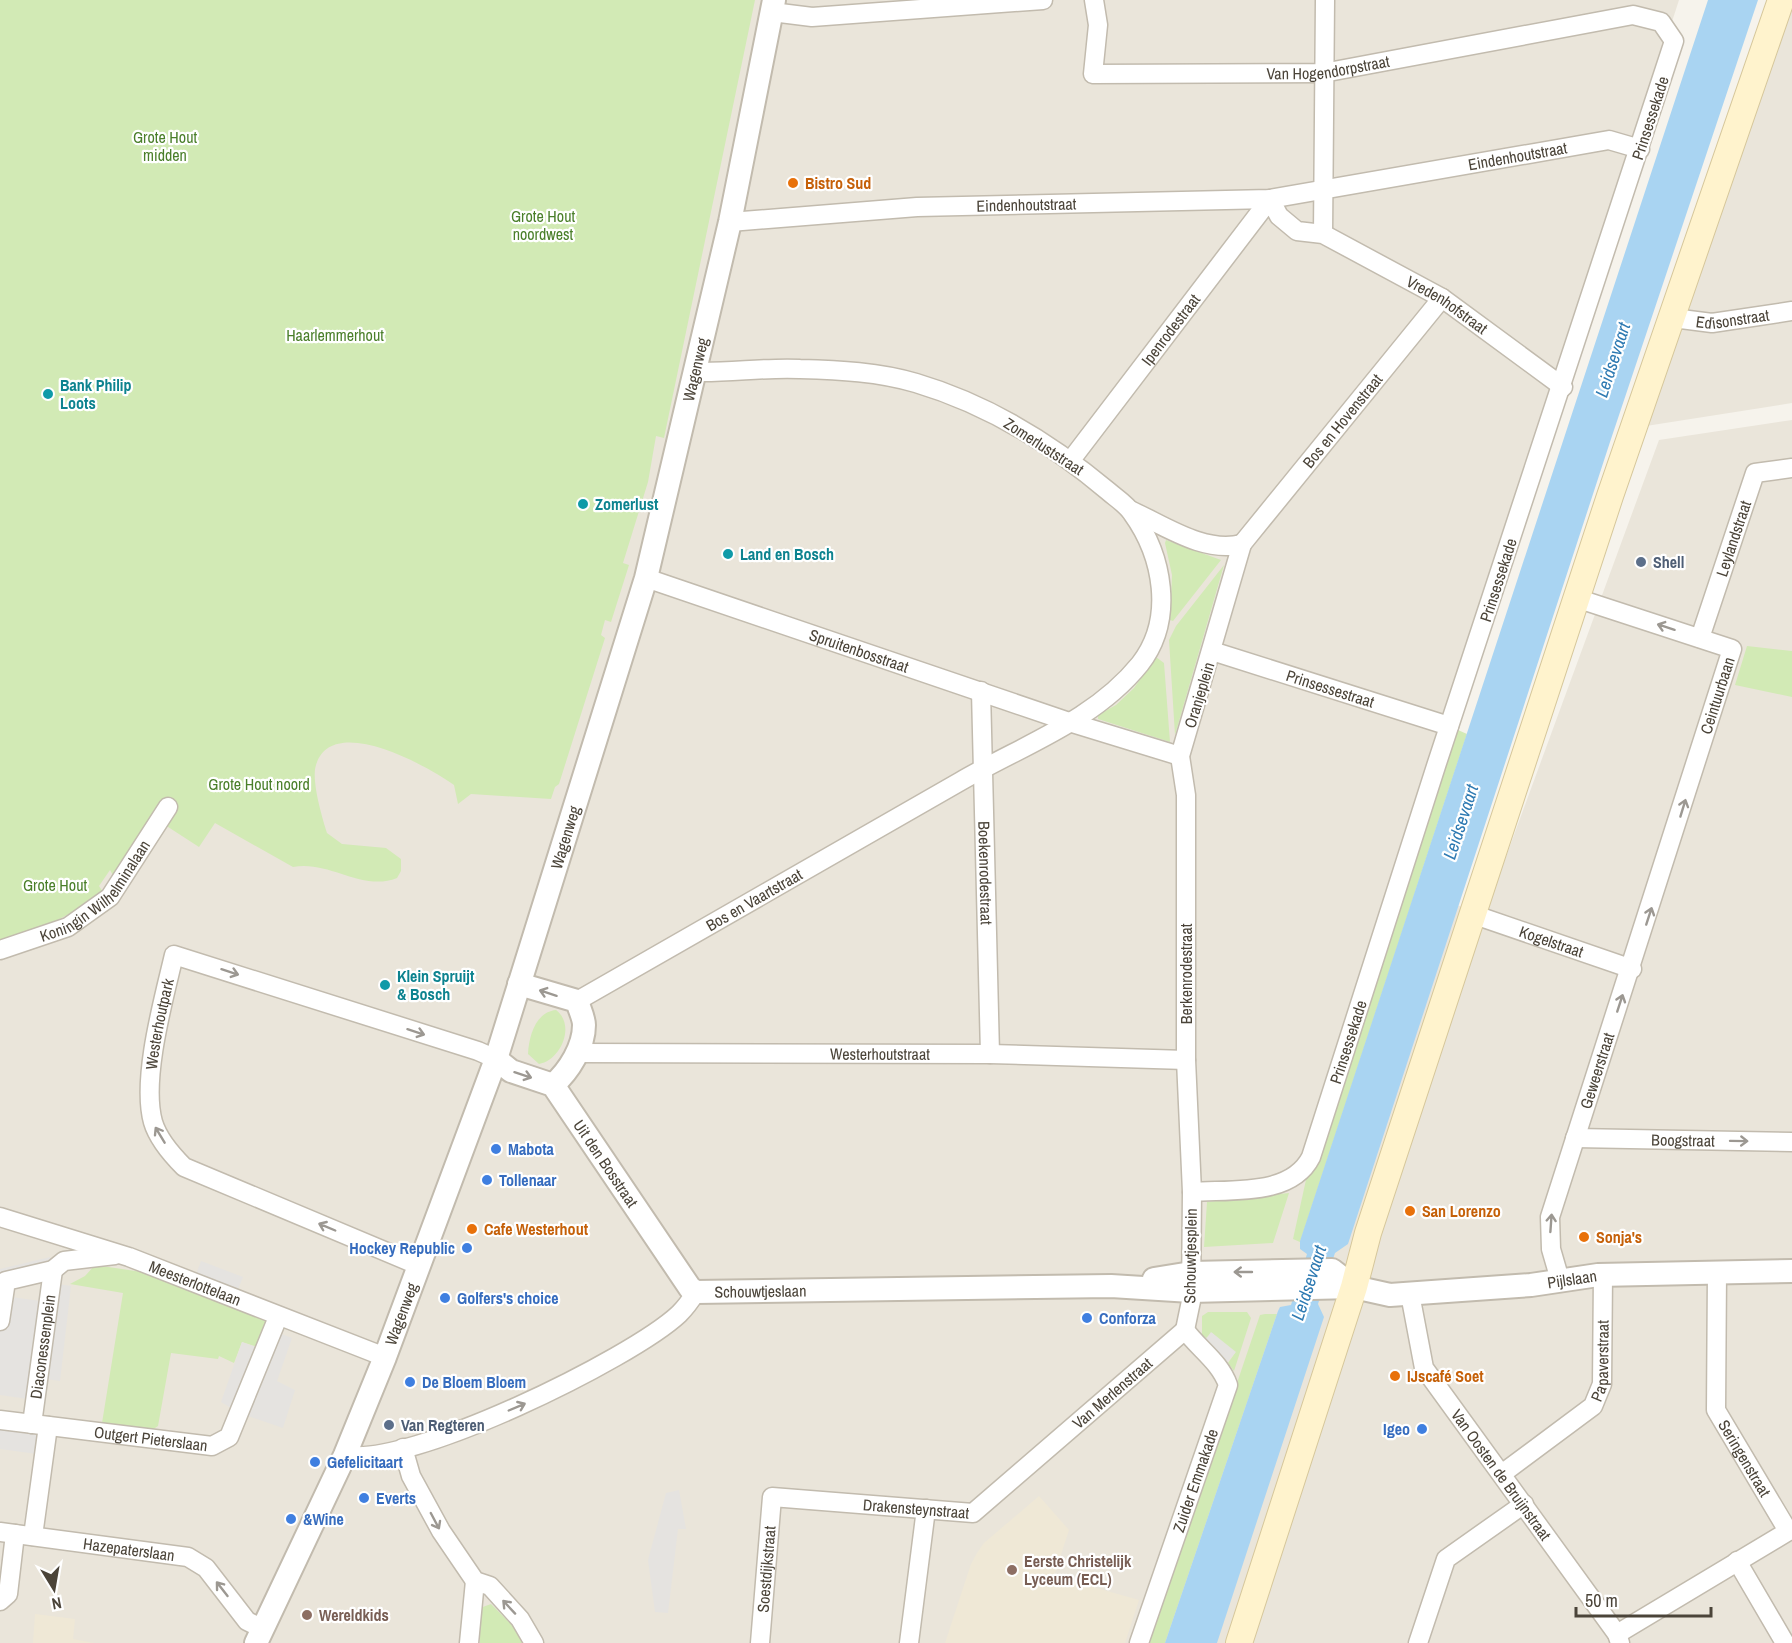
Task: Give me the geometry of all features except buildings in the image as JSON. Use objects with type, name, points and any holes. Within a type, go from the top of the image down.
[{"type":"main road","points":[[1239,1643],[1342,1281],[1368,1233],[1576,598],[1781,0]]},
{"type":"street","points":[[773,6],[812,17],[1042,0]]},
{"type":"street","name":"Van Hogendorpstraat","points":[[1094,0],[1098,25],[1093,74],[1323,73],[1631,8]]},
{"type":"street","points":[[1323,234],[1324,0]]},
{"type":"street","name":"Wagenweg","points":[[259,1636],[345,1455],[386,1357],[496,1059],[646,578],[730,222],[773,6]]},
{"type":"street","name":"Prinsessekade","points":[[1305,1169],[1449,726],[1563,387],[1674,41],[1661,22],[1631,8]]},
{"type":"street","name":"Eindenhoutstraat","points":[[730,222],[917,207],[1270,199],[1609,140],[1640,149]]},
{"type":"street","name":"Vredenhofstraat","points":[[1270,199],[1279,216],[1297,231],[1323,234],[1442,298],[1563,387]]},
{"type":"street","name":"Ipenrodestraat","points":[[1071,460],[1270,199]]},
{"type":"street","name":"Bos en Hovenstraat","points":[[1242,544],[1442,298]]},
{"type":"street","name":"Edisonstraat","points":[[1673,318],[1712,323],[1792,311]]},
{"type":"street","name":"Zomerluststraat","points":[[696,372],[796,368],[866,373],[915,382],[964,400],[1003,419],[1071,460],[1130,510],[1154,551],[1161,579],[1156,636],[1142,662],[1118,688],[1072,723]]},
{"type":"street","name":"Leylandstraat","points":[[1700,638],[1755,473],[1792,468]]},
{"type":"street","points":[[1130,510],[1208,545],[1227,548],[1242,544]]},
{"type":"street","name":"Oranjeplein","points":[[1180,756],[1242,544]]},
{"type":"street","name":"Spruitenbosstraat","points":[[646,578],[1072,723]]},
{"type":"street","name":"Ceintuurbaan","points":[[1576,598],[1732,649],[1666,864]]},
{"type":"street","name":"Prinsessestraat","points":[[1212,651],[1449,726]]},
{"type":"street","name":"Boekenrodestraat","points":[[981,691],[990,1054]]},
{"type":"street","points":[[983,768],[1072,723],[1180,756]]},
{"type":"street","name":"Berkenrodestraat","points":[[1180,756],[1186,795],[1186,1060],[1192,1192]]},
{"type":"street","name":"Bos en Vaartstraat","points":[[577,1001],[983,768]]},
{"type":"street","name":"Koningin Wilhelminalaan","points":[[0,950],[68,927],[110,897],[168,807]]},
{"type":"street","name":"Geweerstraat","points":[[1560,1280],[1551,1249],[1550,1217],[1666,864]]},
{"type":"street","name":"Kogelstraat","points":[[1472,914],[1632,969]]},
{"type":"street","name":"Westerhoutpark","points":[[420,1266],[184,1167],[178,1161],[154,1124],[150,1088],[161,1010],[174,955],[478,1051],[496,1059]]},
{"type":"street","points":[[496,1059],[511,1071],[553,1085],[566,1073],[576,1053],[584,1024],[577,1001],[519,984]]},
{"type":"street","name":"Westerhoutstraat","points":[[576,1053],[990,1054],[1186,1060]]},
{"type":"street","name":"Uit den Bosstraat","points":[[553,1085],[690,1288],[696,1292]]},
{"type":"street","name":"Boogstraat","points":[[1575,1138],[1792,1142]]},
{"type":"street","name":"Schouwtjesplein","points":[[1185,1330],[1191,1282],[1192,1192],[1275,1186],[1305,1169]]},
{"type":"street","name":"Meesterlottelaan","points":[[0,1217],[121,1254],[235,1297],[278,1317],[386,1357]]},
{"type":"street","name":"Diaconessenplein","points":[[0,1321],[6,1281],[53,1270],[64,1261],[121,1254]]},
{"type":"street","name":"Diaconessenplein","points":[[0,1601],[8,1594],[16,1534],[40,1425],[53,1270]]},
{"type":"street","name":"Pijlslaan","points":[[1290,1279],[1342,1281],[1390,1295],[1516,1286],[1603,1274],[1792,1271]]},
{"type":"street","name":"Seringenstraat","points":[[1717,1272],[1716,1410],[1790,1530]]},
{"type":"street","name":"Papaverstraat","points":[[1503,1473],[1593,1406],[1602,1384],[1603,1274]]},
{"type":"street","name":"Schouwtjeslaan","points":[[345,1455],[359,1458],[403,1448],[494,1417],[555,1390],[661,1328],[678,1314],[696,1292],[1111,1286],[1290,1279]]},
{"type":"street","name":"Van Oosten de Bruijnstraat","points":[[1410,1294],[1424,1368],[1503,1473],[1618,1639]]},
{"type":"street","name":"Outgert Pieterslaan","points":[[40,1425],[212,1446],[222,1442],[229,1437],[278,1317]]},
{"type":"street","name":"Van Merlenstraat","points":[[1040,1456],[1185,1330]]},
{"type":"street","name":"Zuider Emmakade","points":[[1139,1643],[1228,1385],[1222,1368],[1199,1348],[1185,1330]]},
{"type":"street","points":[[0,1420],[40,1425]]},
{"type":"street","points":[[403,1448],[411,1476],[441,1531],[476,1581],[490,1586],[520,1619],[534,1643]]},
{"type":"street","name":"Drakensteynstraat","points":[[772,1497],[973,1513],[1040,1456]]},
{"type":"street","name":"Soestdijkstraat","points":[[760,1643],[772,1497]]},
{"type":"street","points":[[1418,1643],[1446,1559],[1524,1504]]},
{"type":"street","points":[[909,1643],[926,1509]]},
{"type":"street","points":[[1618,1639],[1737,1561],[1790,1530]]},
{"type":"street","name":"Hazepaterslaan","points":[[16,1534],[188,1557],[206,1568],[259,1636]]},
{"type":"street","points":[[1737,1561],[1785,1643]]},
{"type":"street","points":[[469,1643],[476,1581]]},
{"type":"shaded area","points":[[0,0],[1679,0],[1392,885],[1485,914],[1659,440],[1792,420],[1792,1643],[0,1643]]},
{"type":"shaded area","points":[[1792,0],[1792,403],[1646,426]]},
{"type":"shaded area","points":[[50,1257],[53,1270],[6,1281],[4,1296],[48,1302],[51,1283],[71,1286],[60,1381],[38,1378],[35,1400],[0,1395],[0,1269]]},
{"type":"shaded area","points":[[201,1261],[243,1277],[235,1297],[193,1282]]},
{"type":"shaded area","points":[[271,1330],[292,1338],[277,1381],[295,1390],[283,1428],[239,1413],[221,1402],[242,1342],[263,1350]]},
{"type":"shaded area","points":[[1211,1332],[1236,1352],[1222,1368],[1199,1349]]},
{"type":"shaded area","points":[[0,1429],[40,1435],[37,1454],[0,1449]]},
{"type":"shaded area","points":[[679,1490],[686,1529],[678,1529],[668,1613],[655,1612],[648,1560],[666,1493]]},
{"type":"shaded area","name":"Eerste Christelijk Lyceum (ECL)","points":[[1039,1496],[1069,1530],[1054,1576],[1139,1600],[1125,1643],[945,1643],[971,1564],[977,1553],[984,1543]]},
{"type":"shaded area","points":[[35,1614],[75,1619],[73,1639],[94,1643],[33,1643]]},
{"type":"green space","name":"Haarlemmerhout","points":[[0,0],[755,0],[664,438],[656,436],[648,482],[623,563],[629,565],[611,622],[605,620],[601,635],[605,638],[559,784],[555,787],[551,799],[471,794],[458,804],[454,785],[424,767],[382,748],[360,743],[341,743],[325,750],[316,765],[315,780],[318,799],[327,833],[342,844],[386,848],[401,859],[401,871],[397,878],[371,881],[320,868],[293,867],[215,823],[199,847],[165,825],[114,877],[110,870],[99,886],[105,895],[46,926],[0,944]]},
{"type":"green space","points":[[1166,540],[1221,560],[1173,621],[1170,620],[1172,575]]},
{"type":"green space","points":[[1224,565],[1175,735],[1169,640],[1176,626]]},
{"type":"green space","points":[[1747,646],[1792,651],[1792,697],[1735,685]]},
{"type":"green space","points":[[1156,657],[1164,663],[1170,742],[1098,719],[1098,715],[1116,705],[1134,688]]},
{"type":"green space","points":[[1449,726],[1467,734],[1300,1242],[1293,1239],[1311,1157]]},
{"type":"green space","points":[[556,1010],[562,1016],[565,1024],[563,1041],[554,1056],[539,1064],[528,1054],[532,1032],[543,1015]]},
{"type":"green space","points":[[1289,1193],[1273,1243],[1204,1247],[1207,1202]]},
{"type":"green space","points":[[95,1265],[142,1272],[264,1319],[269,1327],[261,1348],[242,1342],[234,1363],[219,1356],[218,1359],[171,1353],[158,1426],[152,1430],[102,1423],[123,1293],[70,1284],[85,1276]]},
{"type":"green space","points":[[1208,1312],[1247,1312],[1251,1318],[1234,1371],[1228,1363],[1235,1353],[1212,1333],[1206,1338],[1202,1335],[1202,1316]]},
{"type":"green space","points":[[1277,1314],[1165,1643],[1149,1643],[1260,1315]]},
{"type":"green space","points":[[491,1604],[515,1628],[522,1643],[480,1643],[480,1608]]},
{"type":"water","name":"Leidsevaart","points":[[1708,0],[1758,0],[1610,442],[1348,1244],[1335,1253],[1318,1304],[1324,1317],[1217,1643],[1165,1643],[1278,1311],[1280,1307],[1291,1305],[1307,1254],[1300,1249],[1300,1241]]},
{"type":"place","name":"Bistro Sud","points":[[793,183]]},
{"type":"place","name":"Bank Philip Loots","points":[[48,394]]},
{"type":"place","name":"Zomerlust","points":[[583,504]]},
{"type":"place","name":"Land en Bosch","points":[[728,554]]},
{"type":"place","name":"Shell","points":[[1641,562]]},
{"type":"place","name":"Klein Spruijt & Bosch","points":[[385,985]]},
{"type":"place","name":"Mabota","points":[[496,1149]]},
{"type":"place","name":"Tollenaar","points":[[487,1180]]},
{"type":"place","name":"San Lorenzo","points":[[1410,1211]]},
{"type":"place","name":"Cafe Westerhout","points":[[472,1229]]},
{"type":"place","name":"Sonja's","points":[[1584,1237]]},
{"type":"place","name":"Hockey Republic","points":[[467,1248]]},
{"type":"place","name":"Golfers's choice","points":[[445,1298]]},
{"type":"place","name":"Conforza","points":[[1087,1318]]},
{"type":"place","name":"IJscafé Soet","points":[[1395,1376]]},
{"type":"place","name":"De Bloem Bloem","points":[[410,1382]]},
{"type":"place","name":"Van Regteren","points":[[389,1425]]},
{"type":"place","name":"Igeo","points":[[1422,1429]]},
{"type":"place","name":"Gefelicitaart","points":[[315,1462]]},
{"type":"place","name":"Everts","points":[[364,1498]]},
{"type":"place","name":"&Wine","points":[[291,1519]]},
{"type":"place","name":"Eerste Christelijk Lyceum (ECL)","points":[[1012,1570]]},
{"type":"place","name":"Wereldkids","points":[[307,1615]]},
{"type":"park label","name":"Grote Hout midden","points":[[165,146]]},
{"type":"park label","name":"Grote Hout noordwest","points":[[543,225]]},
{"type":"park label","name":"Grote Hout noord","points":[[259,784]]},
{"type":"park label","name":"Grote Hout","points":[[55,885]]}]
